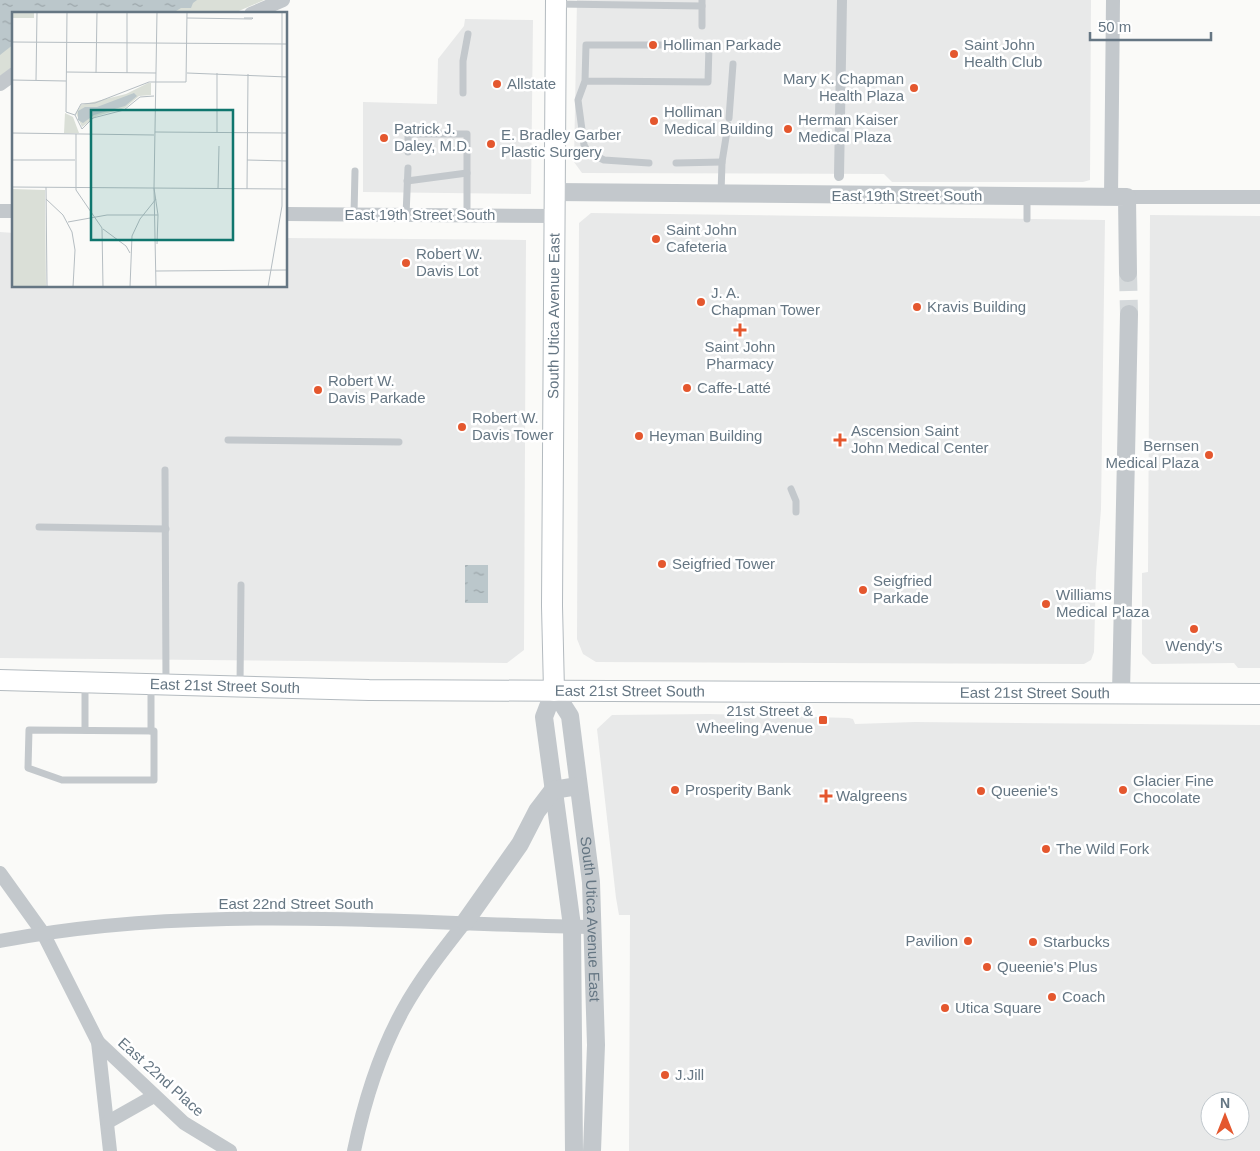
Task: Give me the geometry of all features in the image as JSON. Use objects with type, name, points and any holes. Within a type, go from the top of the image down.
[{"type":"main road","name":"South Utica Avenue East","points":[[554,691],[552,597],[556,2]]},
{"type":"main road","name":"East 21st Street South","points":[[0,680],[240,688],[1260,694]]},
{"type":"street","points":[[256,12],[283,0]]},
{"type":"street","points":[[839,176],[842,0]]},
{"type":"street","points":[[1113,0],[1119,197],[1128,273]]},
{"type":"street","points":[[0,84],[12,75]]},
{"type":"street","name":"East 19th Street South","points":[[554,192],[1260,197]]},
{"type":"street","name":"East 19th Street South","points":[[288,214],[554,216]]},
{"type":"street","points":[[1120,693],[1129,314]]},
{"type":"street","name":"South Utica Avenue East","points":[[554,691],[570,716],[594,926],[596,1045],[592,1151]]},
{"type":"street","name":"South Utica Avenue East","points":[[554,691],[544,717],[572,926],[574,1151]]},
{"type":"street","points":[[354,1151],[363,1109],[384,1048],[403,1009],[433,963],[465,922],[520,844],[537,811],[553,790],[578,786]]},
{"type":"street","points":[[0,873],[44,933],[98,1042],[110,1151]]},
{"type":"street","name":"East 22nd Street South","points":[[0,941],[44,933],[140,924],[257,918],[594,926]]},
{"type":"street","name":"East 22nd Place","points":[[98,1042],[184,1123],[230,1151]]},
{"type":"street","points":[[108,1122],[154,1096]]},
{"type":"lane","points":[[556,2],[702,3],[702,26]]},
{"type":"lane","points":[[463,93],[463,61],[468,34]]},
{"type":"lane","points":[[585,81],[708,82],[709,45],[586,45],[585,81],[578,100],[584,145],[588,152],[604,160],[649,163]]},
{"type":"lane","points":[[721,194],[722,162],[728,122],[733,64]]},
{"type":"lane","points":[[408,152],[408,134],[467,134],[467,215]]},
{"type":"lane","points":[[676,163],[722,162]]},
{"type":"lane","points":[[406,214],[408,168]]},
{"type":"lane","points":[[354,214],[355,171]]},
{"type":"lane","points":[[407,181],[467,173]]},
{"type":"lane","points":[[1027,196],[1027,219]]},
{"type":"lane","points":[[228,440],[399,442]]},
{"type":"lane","points":[[151,731],[159,686],[166,529],[165,470]]},
{"type":"lane","points":[[791,489],[796,501],[796,512]]},
{"type":"lane","points":[[39,527],[166,529]]},
{"type":"lane","points":[[240,585],[240,688]]},
{"type":"lane","points":[[85,683],[85,730]]},
{"type":"lane","points":[[29,730],[85,730],[154,731],[154,780],[62,780],[28,768],[29,730]]},
{"type":"shaded area","points":[[0,0],[264,0],[237,12],[12,12],[12,67],[0,76]]},
{"type":"shaded area","points":[[577,0],[1091,0],[1090,180],[1083,182],[892,182],[884,174],[582,173],[574,162]]},
{"type":"shaded area","points":[[465,19],[533,20],[531,194],[363,192],[363,102],[437,104],[438,59],[464,26]]},
{"type":"shaded area","name":"Ascension Saint John Medical Center","points":[[591,213],[1105,220],[1101,509],[1096,573],[1094,652],[1091,660],[1084,664],[596,662],[583,654],[577,639],[579,223]]},
{"type":"shaded area","points":[[1150,215],[1260,216],[1260,668],[1238,668],[1234,663],[1152,664],[1142,654],[1142,573],[1148,572]]},
{"type":"shaded area","points":[[0,232],[12,233],[12,288],[288,288],[288,238],[526,240],[524,650],[507,663],[0,658]]},
{"type":"shaded area","name":"Utica Square","points":[[709,714],[849,718],[853,719],[855,724],[915,722],[1260,725],[1260,1151],[629,1151],[630,915],[619,915],[597,729],[612,715]]},
{"type":"water","points":[[0,0],[197,0],[191,8],[181,8],[174,12],[12,12],[12,46],[0,55]]},
{"type":"water","points":[[465,565],[488,565],[488,603],[465,603]]},
{"type":"tunnel","points":[[1128,273],[1129,314]]},
{"type":"place","name":"Holliman Parkade","points":[[653,45]]},
{"type":"place","name":"Saint John Health Club","points":[[954,54]]},
{"type":"place","name":"Allstate","points":[[497,84]]},
{"type":"place","name":"Mary K. Chapman Health Plaza","points":[[914,88]]},
{"type":"place","name":"Holliman Medical Building","points":[[654,121]]},
{"type":"place","name":"Herman Kaiser Medical Plaza","points":[[788,129]]},
{"type":"place","name":"Patrick J. Daley, M.D.","points":[[384,138]]},
{"type":"place","name":"E. Bradley Garber Plastic Surgery","points":[[491,144]]},
{"type":"place","name":"Saint John Cafeteria","points":[[656,239]]},
{"type":"place","name":"Robert W. Davis Lot","points":[[406,263]]},
{"type":"place","name":"J. A. Chapman Tower","points":[[701,302]]},
{"type":"place","name":"Kravis Building","points":[[917,307]]},
{"type":"place","name":"Saint John Pharmacy","points":[[740,330]]},
{"type":"place","name":"Caffe-Latté","points":[[687,388]]},
{"type":"place","name":"Robert W. Davis Parkade","points":[[318,390]]},
{"type":"place","name":"Robert W. Davis Tower","points":[[462,427]]},
{"type":"place","name":"Heyman Building","points":[[639,436]]},
{"type":"place","name":"Ascension Saint John Medical Center","points":[[840,440]]},
{"type":"place","name":"Bernsen Medical Plaza","points":[[1209,455]]},
{"type":"place","name":"Seigfried Tower","points":[[662,564]]},
{"type":"place","name":"Seigfried Parkade","points":[[863,590]]},
{"type":"place","name":"Williams Medical Plaza","points":[[1046,604]]},
{"type":"place","name":"Wendy's","points":[[1194,629]]},
{"type":"place","name":"21st Street & Wheeling Avenue","points":[[823,720]]},
{"type":"place","name":"Prosperity Bank","points":[[675,790]]},
{"type":"place","name":"Glacier Fine Chocolate","points":[[1123,790]]},
{"type":"place","name":"Queenie's","points":[[981,791]]},
{"type":"place","name":"Walgreens","points":[[826,796]]},
{"type":"place","name":"The Wild Fork","points":[[1046,849]]},
{"type":"place","name":"Pavilion","points":[[968,941]]},
{"type":"place","name":"Starbucks","points":[[1033,942]]},
{"type":"place","name":"Queenie's Plus","points":[[987,967]]},
{"type":"place","name":"Coach","points":[[1052,997]]},
{"type":"place","name":"Utica Square","points":[[945,1008]]},
{"type":"place","name":"J.Jill","points":[[665,1075]]}]
